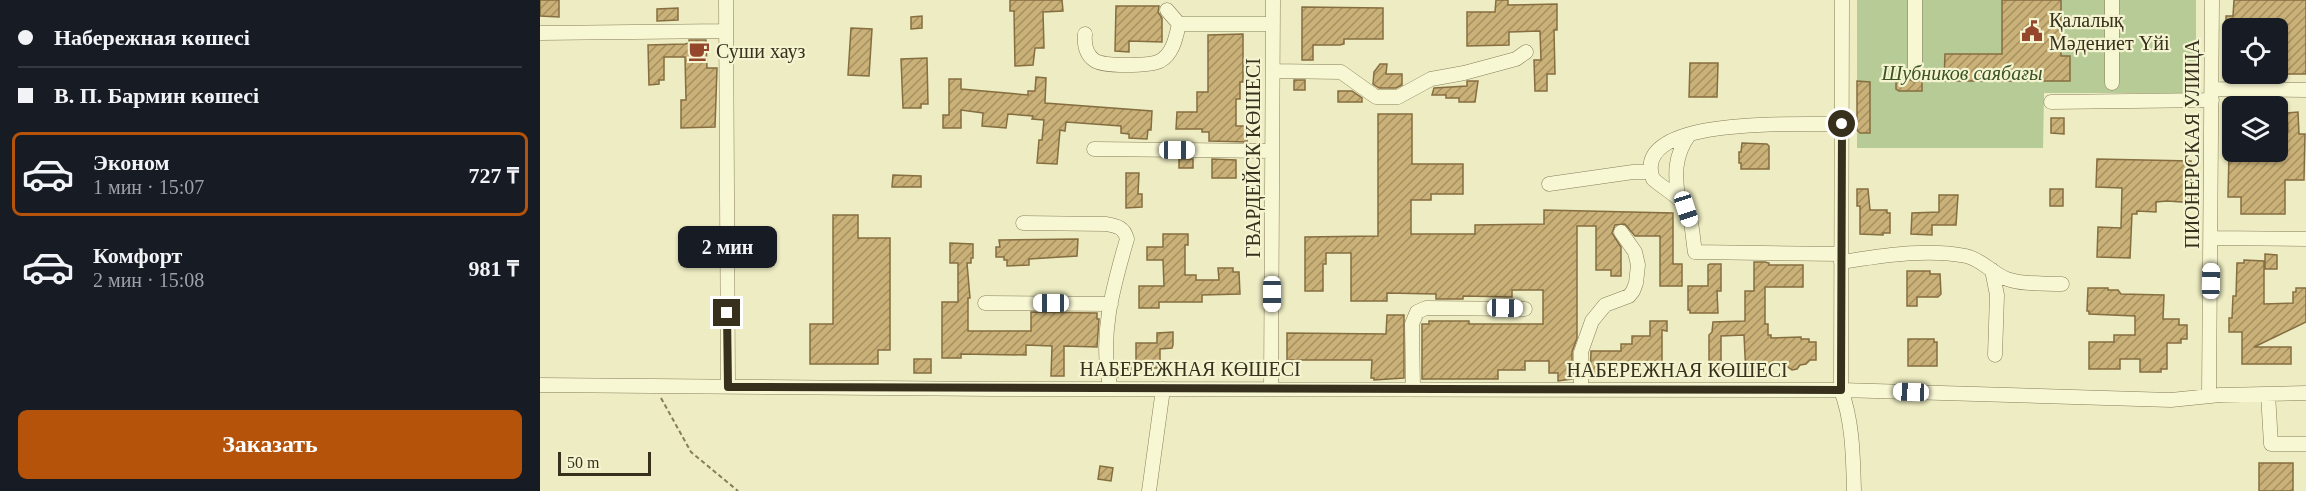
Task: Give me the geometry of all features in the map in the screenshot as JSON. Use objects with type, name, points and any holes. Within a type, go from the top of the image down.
[{"type":"street","points":[[726,0],[728,387]]},
{"type":"street","name":"ГВАРДЕЙСК КӨШЕСІ","points":[[1271,388],[1273,0]]},
{"type":"street","points":[[1842,0],[1841,390],[1846,404],[1853,455],[1854,491]]},
{"type":"street","points":[[1915,0],[1916,73]]},
{"type":"street","points":[[2112,0],[2112,83]]},
{"type":"street","name":"ПИОНЕРСКАЯ УЛИЦА","points":[[2209,396],[2212,0]]},
{"type":"street","points":[[1167,10],[1179,24]]},
{"type":"street","points":[[1179,24],[1206,22],[1272,24]]},
{"type":"street","points":[[1085,34],[1084,44],[1089,55],[1098,63],[1148,63],[1160,61],[1170,52],[1179,24]]},
{"type":"street","points":[[540,33],[726,31]]},
{"type":"street","points":[[1273,72],[1341,72],[1376,97],[1398,98],[1431,79],[1516,59],[1526,52]]},
{"type":"street","points":[[2050,102],[2306,90]]},
{"type":"street","points":[[1842,124],[1728,126],[1689,135],[1659,150],[1650,162],[1650,172],[1653,179],[1678,198],[1686,209],[1691,222],[1695,252],[1841,258],[1940,253],[1969,257],[2006,278],[2062,284]]},
{"type":"street","points":[[1678,198],[1675,177],[1676,159],[1689,135]]},
{"type":"street","points":[[1094,149],[1272,151]]},
{"type":"street","points":[[1549,184],[1633,172],[1650,172]]},
{"type":"street","points":[[1023,224],[1106,224],[1120,226],[1125,233],[1126,239],[1110,304],[1105,356],[1111,389]]},
{"type":"street","points":[[1581,389],[1581,352],[1592,321],[1605,305],[1629,296],[1636,283],[1638,265],[1635,252],[1621,232]]},
{"type":"street","points":[[2211,238],[2306,239]]},
{"type":"street","points":[[1992,270],[1997,295],[1995,356]]},
{"type":"street","points":[[985,303],[1110,304]]},
{"type":"street","points":[[1413,389],[1412,324],[1418,312],[1426,308],[1525,309]]},
{"type":"street","name":"НАБЕРЕЖНАЯ КӨШЕСІ","points":[[540,385],[1111,389],[1841,390],[2171,400],[2209,396],[2306,393]]},
{"type":"street","points":[[1149,491],[1163,389]]},
{"type":"street","points":[[2268,394],[2271,444],[2306,444]]},
{"type":"path","points":[[657,387],[666,410],[691,452],[738,491]]},
{"type":"green space","name":"Шубников саябағы","points":[[1857,0],[2196,0],[2196,93],[2044,93],[2043,148],[1857,148]]},
{"type":"building","points":[[540,0],[559,0],[559,17],[540,16]]},
{"type":"building","points":[[1010,0],[1062,0],[1063,11],[1043,12],[1044,48],[1035,48],[1033,65],[1015,66],[1014,11],[1010,11]]},
{"type":"building","points":[[1496,0],[1508,0],[1508,5],[1557,4],[1557,30],[1554,30],[1555,74],[1547,74],[1547,91],[1535,91],[1534,60],[1541,60],[1540,31],[1509,32],[1509,45],[1467,46],[1467,12],[1495,12]]},
{"type":"building","name":"Қалалық Мәдениет Үйі","points":[[2002,0],[2061,0],[2061,56],[2070,56],[2070,81],[1944,81],[1945,54],[2002,54]]},
{"type":"building","points":[[2234,0],[2306,0],[2306,74],[2288,74],[2288,18],[2226,18],[2226,16],[2233,16]]},
{"type":"building","points":[[1116,6],[1159,6],[1158,12],[1162,18],[1162,42],[1129,41],[1129,52],[1115,51]]},
{"type":"building","points":[[1302,7],[1383,8],[1383,39],[1344,39],[1344,44],[1340,45],[1313,45],[1313,60],[1302,60]]},
{"type":"building","points":[[678,8],[678,20],[657,21],[657,9]]},
{"type":"building","points":[[922,16],[922,28],[911,29],[911,17]]},
{"type":"building","points":[[851,28],[872,29],[869,76],[848,75]]},
{"type":"building","points":[[1243,34],[1243,82],[1240,82],[1240,99],[1236,99],[1236,126],[1247,126],[1247,142],[1209,141],[1209,132],[1202,132],[1202,129],[1176,129],[1177,112],[1197,112],[1197,92],[1208,92],[1208,35]]},
{"type":"building","points":[[689,40],[706,40],[707,68],[717,68],[715,127],[681,128],[681,100],[686,100],[685,57],[664,57],[664,80],[659,80],[659,84],[649,85],[648,45],[685,44],[689,43]]},
{"type":"building","points":[[927,58],[928,104],[921,104],[921,108],[903,108],[901,59]]},
{"type":"building","points":[[1690,63],[1718,63],[1717,97],[1689,97]]},
{"type":"building","points":[[1380,64],[1387,64],[1386,74],[1402,74],[1402,85],[1396,88],[1379,88],[1373,84],[1374,72]]},
{"type":"building","points":[[1036,77],[1046,78],[1045,103],[1152,111],[1151,130],[1148,130],[1147,139],[1129,138],[1129,134],[1121,133],[1121,126],[1066,122],[1065,131],[1060,130],[1057,164],[1037,163],[1044,120],[1032,119],[1033,116],[1008,114],[1006,128],[982,126],[983,113],[961,110],[961,128],[943,128],[943,115],[949,115],[949,79],[961,79],[961,89],[1028,95],[1028,91],[1035,91]]},
{"type":"building","points":[[1896,79],[1909,79],[1914,82],[1922,79],[1922,91],[1899,91],[1896,89]]},
{"type":"building","points":[[1294,80],[1305,80],[1305,90],[1294,90]]},
{"type":"building","points":[[1467,81],[1478,81],[1475,102],[1459,102],[1459,98],[1432,95],[1434,88],[1467,86]]},
{"type":"building","points":[[1857,81],[1870,82],[1870,133],[1860,133],[1857,130]]},
{"type":"building","points":[[1338,91],[1352,91],[1362,98],[1362,102],[1338,102]]},
{"type":"building","points":[[2298,112],[2299,134],[2305,134],[2304,180],[2285,180],[2285,214],[2241,214],[2241,197],[2228,197],[2229,162],[2288,162],[2288,113]]},
{"type":"building","points":[[1378,114],[1412,114],[1412,164],[1463,164],[1463,194],[1431,194],[1431,200],[1411,200],[1411,234],[1475,234],[1475,225],[1544,224],[1544,210],[1673,213],[1673,264],[1682,264],[1682,286],[1660,286],[1660,236],[1635,236],[1625,224],[1615,225],[1612,233],[1621,247],[1621,276],[1611,276],[1611,270],[1596,270],[1596,226],[1577,226],[1577,338],[1572,352],[1572,379],[1558,381],[1558,373],[1549,373],[1549,361],[1525,361],[1525,370],[1498,370],[1498,379],[1422,379],[1422,324],[1429,324],[1429,321],[1469,321],[1469,324],[1543,324],[1543,290],[1512,290],[1512,297],[1463,296],[1463,299],[1436,299],[1436,294],[1387,293],[1387,301],[1351,301],[1351,253],[1326,253],[1326,264],[1323,264],[1323,291],[1305,291],[1305,237],[1378,236]]},
{"type":"building","points":[[2051,118],[2064,118],[2064,134],[2051,133]]},
{"type":"building","points":[[1742,143],[1767,144],[1769,146],[1769,169],[1741,169],[1739,152],[1741,152]]},
{"type":"building","points":[[1179,159],[1193,159],[1193,168],[1179,168]]},
{"type":"building","points":[[1212,159],[1236,160],[1236,178],[1212,178]]},
{"type":"building","points":[[2097,159],[2191,161],[2191,187],[2197,188],[2196,203],[2156,202],[2156,212],[2137,211],[2137,214],[2132,214],[2130,258],[2097,257],[2098,227],[2121,228],[2122,188],[2096,187]]},
{"type":"building","points":[[1126,173],[1139,173],[1138,194],[1142,194],[1142,207],[1126,208]]},
{"type":"building","points":[[893,175],[921,176],[921,187],[892,187]]},
{"type":"building","points":[[1857,189],[1868,189],[1870,210],[1887,210],[1887,213],[1890,213],[1890,233],[1860,234],[1860,206],[1857,206]]},
{"type":"building","points":[[2050,189],[2063,189],[2063,206],[2050,206]]},
{"type":"building","points":[[1939,195],[1958,195],[1956,225],[1932,225],[1932,235],[1911,234],[1912,213],[1939,212]]},
{"type":"building","points":[[833,215],[858,215],[858,238],[890,238],[890,350],[878,350],[878,364],[810,364],[810,324],[833,324]]},
{"type":"building","points":[[1163,234],[1188,234],[1188,245],[1185,245],[1185,275],[1196,275],[1196,280],[1219,280],[1218,268],[1233,268],[1233,272],[1239,272],[1240,294],[1202,295],[1202,302],[1159,302],[1159,308],[1139,308],[1139,286],[1164,286],[1163,260],[1147,260],[1147,247],[1163,247]]},
{"type":"building","points":[[1078,239],[1077,256],[1029,259],[1029,265],[1007,266],[1007,260],[1004,260],[1004,257],[996,257],[996,247],[1000,247],[999,240]]},
{"type":"building","points":[[950,243],[973,244],[973,258],[971,258],[971,263],[967,263],[970,298],[968,298],[968,331],[1031,331],[1031,312],[1097,313],[1097,319],[1099,319],[1097,347],[1064,346],[1064,376],[1051,376],[1052,346],[1026,345],[1026,355],[961,354],[961,358],[942,358],[942,302],[958,302],[958,263],[950,263]]},
{"type":"building","points":[[2265,254],[2277,255],[2277,269],[2265,269]]},
{"type":"building","points":[[2244,260],[2264,261],[2264,304],[2293,303],[2293,292],[2296,292],[2296,288],[2306,288],[2306,322],[2254,347],[2291,347],[2291,364],[2242,364],[2242,332],[2229,332],[2229,318],[2232,318],[2233,296],[2236,296],[2237,263],[2244,263]]},
{"type":"building","points":[[1754,262],[1765,262],[1769,265],[1803,265],[1803,287],[1765,287],[1765,324],[1768,324],[1768,335],[1771,335],[1771,338],[1801,337],[1801,339],[1809,339],[1809,342],[1816,342],[1816,360],[1810,360],[1792,370],[1785,365],[1772,365],[1772,374],[1768,376],[1746,376],[1744,335],[1721,336],[1721,376],[1709,376],[1709,335],[1712,332],[1713,322],[1745,321],[1745,291],[1754,291]]},
{"type":"building","points":[[1721,264],[1721,291],[1717,291],[1718,313],[1690,313],[1688,286],[1708,286],[1708,265]]},
{"type":"building","points":[[1907,271],[1930,271],[1930,274],[1940,274],[1941,294],[1938,297],[1917,297],[1917,306],[1907,306]]},
{"type":"building","points":[[2088,288],[2108,288],[2108,290],[2118,290],[2121,294],[2164,295],[2163,319],[2179,319],[2179,325],[2187,325],[2187,339],[2181,339],[2181,343],[2167,343],[2167,369],[2161,369],[2161,372],[2140,372],[2140,359],[2120,359],[2120,369],[2089,369],[2089,342],[2114,342],[2114,335],[2135,335],[2135,316],[2089,314],[2087,311]]},
{"type":"building","points":[[1387,315],[1404,315],[1404,378],[1374,380],[1371,378],[1372,360],[1287,360],[1287,333],[1386,334]]},
{"type":"building","points":[[1650,321],[1667,321],[1667,331],[1662,330],[1662,363],[1615,363],[1615,371],[1611,373],[1590,375],[1591,351],[1621,351],[1621,344],[1632,344],[1632,336],[1650,336]]},
{"type":"building","points":[[1173,332],[1172,348],[1160,349],[1160,365],[1157,365],[1157,368],[1136,368],[1136,343],[1157,343],[1157,333]]},
{"type":"building","points":[[1908,339],[1934,339],[1934,342],[1937,342],[1937,366],[1908,366]]},
{"type":"building","points":[[914,359],[931,359],[931,373],[914,373]]},
{"type":"building","points":[[1117,366],[1135,366],[1135,377],[1118,377]]},
{"type":"building","points":[[2259,463],[2293,463],[2293,491],[2259,491]]},
{"type":"building","points":[[1100,466],[1113,468],[1111,481],[1098,479]]},
{"type":"place","name":"Қалалық Мәдениет Үйі","points":[[2032,31]]},
{"type":"place","name":"Суши хауз","points":[[699,51]]},
{"type":"route","points":[[727,313],[728,387],[1841,390],[1842,124]]}]
